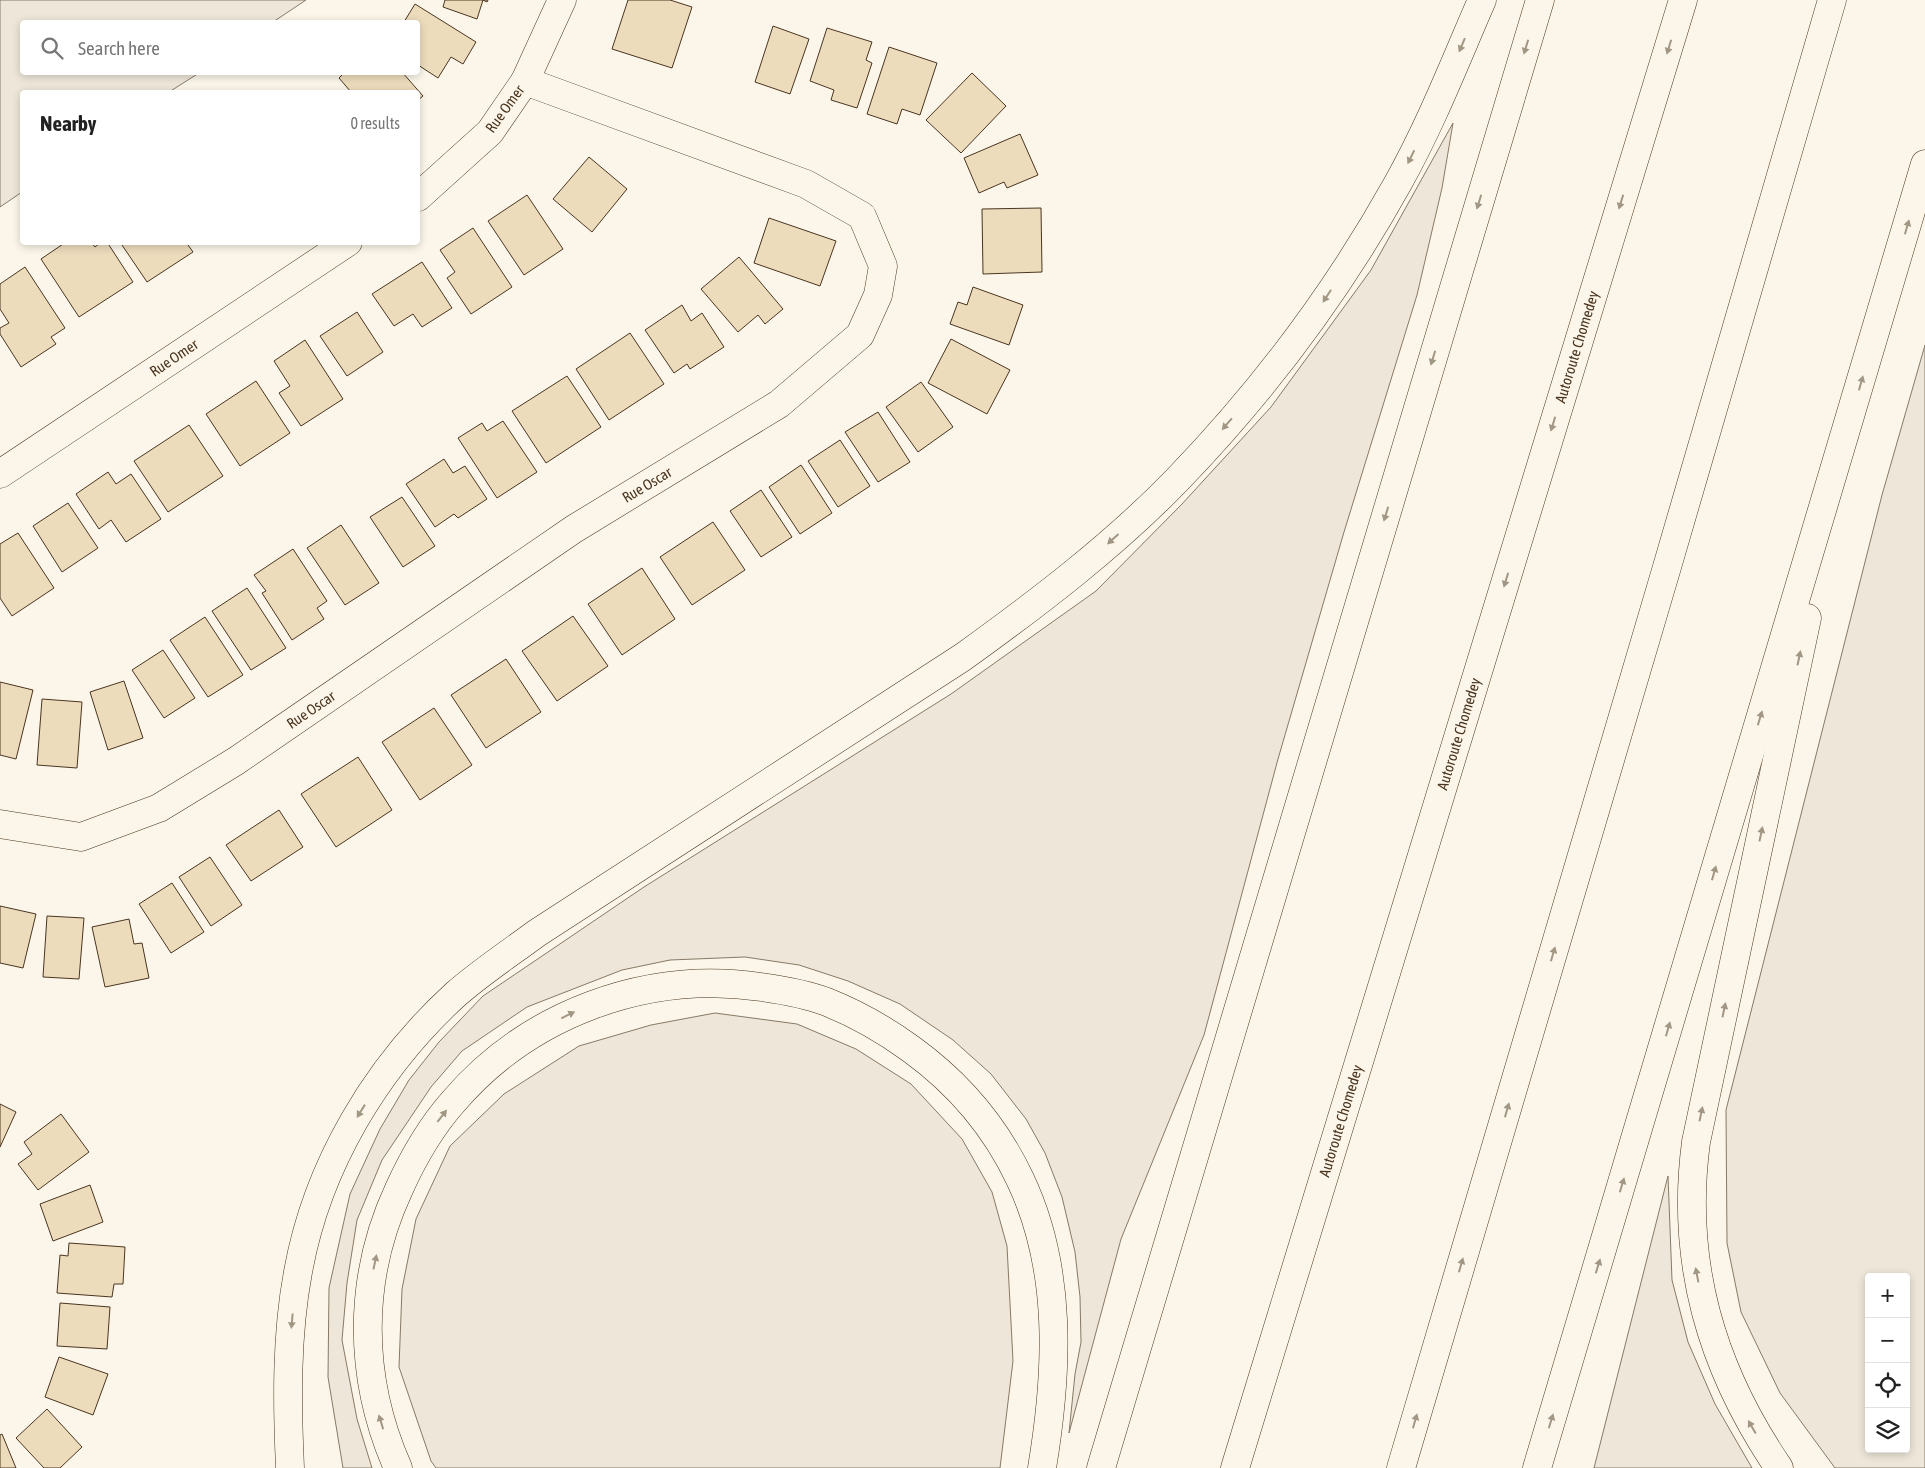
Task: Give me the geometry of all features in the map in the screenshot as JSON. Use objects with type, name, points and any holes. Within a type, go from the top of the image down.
[{"type":"main road","name":"Rue Omer","points":[[420,195],[490,132],[526,82],[562,0]]},
{"type":"main road","points":[[290,1468],[290,1344],[293,1310],[304,1246],[325,1180],[350,1128],[387,1070],[408,1044],[456,994],[485,970],[537,933],[955,662],[1000,630],[1098,553],[1170,486],[1202,454],[1274,369],[1318,310],[1347,266],[1399,181],[1433,114],[1482,0]]},
{"type":"main road","points":[[1101,1468],[1540,0]]},
{"type":"main road","name":"Autoroute Chomedey","points":[[1235,1468],[1683,0]]},
{"type":"main road","points":[[1401,1468],[1832,0]]},
{"type":"main road","name":"Rue Oscar","points":[[0,824],[81,837],[159,808],[236,761],[574,530],[779,404],[860,334],[878,296],[883,266],[862,216],[806,184],[526,82]]},
{"type":"main road","points":[[1537,1468],[1925,164]]},
{"type":"main road","name":"Rue Omer","points":[[0,474],[344,245]]},
{"type":"main road","points":[[1778,1468],[1733,1390],[1709,1329],[1695,1265],[1690,1197],[1692,1167],[1700,1118],[1847,430]]},
{"type":"main road","points":[[398,1468],[389,1447],[372,1389],[367,1328],[373,1266],[380,1236],[417,1151],[448,1108],[475,1078],[519,1042],[544,1027],[596,1003],[624,994],[682,984],[713,983],[741,984],[799,994],[826,1002],[873,1024],[897,1039],[943,1074],[960,1090],[995,1134],[1009,1157],[1025,1191],[1041,1238],[1047,1264],[1053,1320],[1053,1381],[1042,1468]]},
{"type":"shaded area","points":[[0,0],[306,0],[276,20],[20,20],[20,75],[196,75],[172,90],[20,90],[20,193],[0,207]]},
{"type":"shaded area","points":[[1453,123],[1442,188],[1417,295],[1344,532],[1278,759],[1204,1035],[1121,1239],[1069,1433],[1075,1374],[1081,1342],[1080,1297],[1075,1252],[1062,1197],[1045,1153],[1026,1119],[991,1074],[953,1040],[900,1004],[848,981],[799,965],[745,957],[670,960],[622,970],[527,1007],[462,1051],[431,1087],[382,1160],[357,1220],[347,1283],[342,1340],[357,1419],[372,1468],[343,1468],[328,1377],[329,1288],[350,1194],[380,1129],[409,1080],[439,1042],[483,996],[644,887],[951,694],[1096,591],[1182,504],[1271,407],[1371,270]]},
{"type":"shaded area","points":[[1925,345],[1925,1468],[1835,1468],[1780,1393],[1741,1312],[1727,1243],[1726,1110],[1882,495]]},
{"type":"shaded area","points":[[715,1013],[797,1024],[856,1049],[911,1084],[962,1139],[992,1192],[1007,1246],[1013,1361],[1000,1468],[436,1468],[431,1461],[399,1367],[402,1289],[416,1219],[450,1146],[504,1094],[579,1046],[651,1025]]},
{"type":"shaded area","points":[[1668,1176],[1672,1280],[1688,1342],[1715,1404],[1752,1468],[1594,1468]]},
{"type":"building","points":[[445,0],[483,0],[477,19],[443,7]]},
{"type":"building","points":[[628,0],[670,0],[692,7],[672,68],[612,49]]},
{"type":"building","points":[[415,4],[476,42],[463,64],[451,57],[438,78],[420,66],[420,20],[405,20]]},
{"type":"building","points":[[773,26],[809,39],[790,94],[755,82]]},
{"type":"building","points":[[827,28],[872,42],[866,60],[872,63],[857,108],[831,100],[834,90],[810,81]]},
{"type":"building","points":[[889,47],[937,63],[920,115],[902,109],[897,124],[867,114]]},
{"type":"building","points":[[972,73],[1006,106],[961,153],[926,120]]},
{"type":"building","points":[[342,75],[405,75],[418,90],[349,90],[339,78]]},
{"type":"building","points":[[1020,134],[1038,175],[1007,188],[1004,182],[979,193],[964,158]]},
{"type":"building","points":[[589,157],[627,189],[592,232],[553,199]]},
{"type":"building","points":[[527,195],[563,249],[524,275],[488,221]]},
{"type":"building","points":[[1041,208],[1042,272],[983,274],[982,209]]},
{"type":"building","points":[[769,218],[836,241],[820,286],[754,263]]},
{"type":"building","points":[[473,228],[512,287],[471,314],[447,278],[455,272],[440,250]]},
{"type":"building","points":[[62,245],[93,245],[95,247],[97,245],[109,245],[133,282],[79,317],[41,259]]},
{"type":"building","points":[[122,245],[188,245],[193,252],[147,282]]},
{"type":"building","points":[[739,257],[783,309],[765,324],[758,315],[738,332],[701,289]]},
{"type":"building","points":[[422,262],[452,308],[422,327],[413,314],[394,326],[372,294]]},
{"type":"building","points":[[25,267],[65,328],[51,337],[56,344],[21,367],[0,334],[0,328],[9,323],[0,309],[0,284]]},
{"type":"building","points":[[973,287],[1023,305],[1009,345],[950,324],[958,302],[967,305]]},
{"type":"building","points":[[682,305],[691,321],[702,313],[724,347],[690,369],[687,364],[674,373],[645,330]]},
{"type":"building","points":[[357,312],[383,352],[347,376],[320,336]]},
{"type":"building","points":[[630,333],[664,384],[609,420],[576,369]]},
{"type":"building","points":[[951,339],[1010,370],[987,414],[928,383]]},
{"type":"building","points":[[305,340],[343,399],[301,426],[279,393],[290,386],[274,361]]},
{"type":"building","points":[[567,376],[601,427],[546,463],[512,411]]},
{"type":"building","points":[[256,381],[290,433],[240,466],[206,414]]},
{"type":"building","points":[[921,382],[953,427],[918,452],[886,407]]},
{"type":"building","points":[[878,412],[910,462],[878,482],[845,432]]},
{"type":"building","points":[[503,421],[537,472],[497,498],[458,438],[482,423],[487,431]]},
{"type":"building","points":[[189,425],[223,476],[168,512],[134,461]]},
{"type":"building","points":[[840,440],[870,486],[838,507],[808,461]]},
{"type":"building","points":[[444,459],[453,473],[465,466],[487,499],[458,518],[454,514],[435,527],[406,484]]},
{"type":"building","points":[[801,465],[832,513],[800,534],[769,487]]},
{"type":"building","points":[[108,472],[116,484],[131,474],[161,519],[126,542],[111,520],[99,529],[76,494]]},
{"type":"building","points":[[761,490],[792,537],[761,557],[730,511]]},
{"type":"building","points":[[402,497],[435,546],[403,567],[370,517]]},
{"type":"building","points":[[68,503],[98,548],[62,572],[33,526]]},
{"type":"building","points":[[713,522],[745,570],[692,605],[660,557]]},
{"type":"building","points":[[341,525],[379,583],[345,605],[307,548]]},
{"type":"building","points":[[18,533],[54,588],[12,616],[0,598],[0,544]]},
{"type":"building","points":[[293,549],[327,601],[317,608],[324,619],[292,640],[262,593],[266,591],[254,575]]},
{"type":"building","points":[[642,568],[675,619],[622,655],[588,604]]},
{"type":"building","points":[[247,588],[286,648],[251,670],[212,611]]},
{"type":"building","points":[[573,616],[608,666],[557,701],[522,651]]},
{"type":"building","points":[[205,617],[243,675],[208,697],[170,640]]},
{"type":"building","points":[[163,650],[195,698],[164,718],[132,670]]},
{"type":"building","points":[[506,659],[541,712],[486,748],[451,695]]},
{"type":"building","points":[[124,681],[143,738],[108,750],[90,692]]},
{"type":"building","points":[[0,682],[33,690],[16,759],[0,755]]},
{"type":"building","points":[[42,699],[82,702],[77,768],[37,765]]},
{"type":"building","points":[[434,708],[472,765],[420,800],[382,742]]},
{"type":"building","points":[[358,757],[392,810],[336,847],[301,794]]},
{"type":"building","points":[[279,810],[303,847],[251,881],[226,845]]},
{"type":"building","points":[[210,857],[242,905],[211,926],[179,877]]},
{"type":"building","points":[[172,883],[204,932],[171,953],[139,904]]},
{"type":"building","points":[[0,906],[36,914],[23,968],[0,963]]},
{"type":"building","points":[[47,916],[84,918],[79,979],[43,977]]},
{"type":"building","points":[[129,919],[134,944],[142,943],[149,978],[105,987],[92,927]]},
{"type":"building","points":[[0,1104],[16,1112],[0,1147]]},
{"type":"building","points":[[61,1114],[89,1152],[38,1190],[18,1164],[32,1154],[24,1142]]},
{"type":"building","points":[[90,1185],[103,1222],[53,1241],[40,1204]]},
{"type":"building","points":[[69,1243],[125,1247],[123,1284],[114,1284],[112,1297],[57,1293],[60,1255],[68,1256]]},
{"type":"building","points":[[60,1303],[110,1307],[107,1349],[57,1346]]},
{"type":"building","points":[[59,1357],[108,1374],[93,1415],[45,1397]]},
{"type":"building","points":[[47,1409],[82,1447],[60,1468],[44,1468],[16,1438]]},
{"type":"building","points":[[2,1434],[16,1468],[0,1468],[0,1435]]}]
